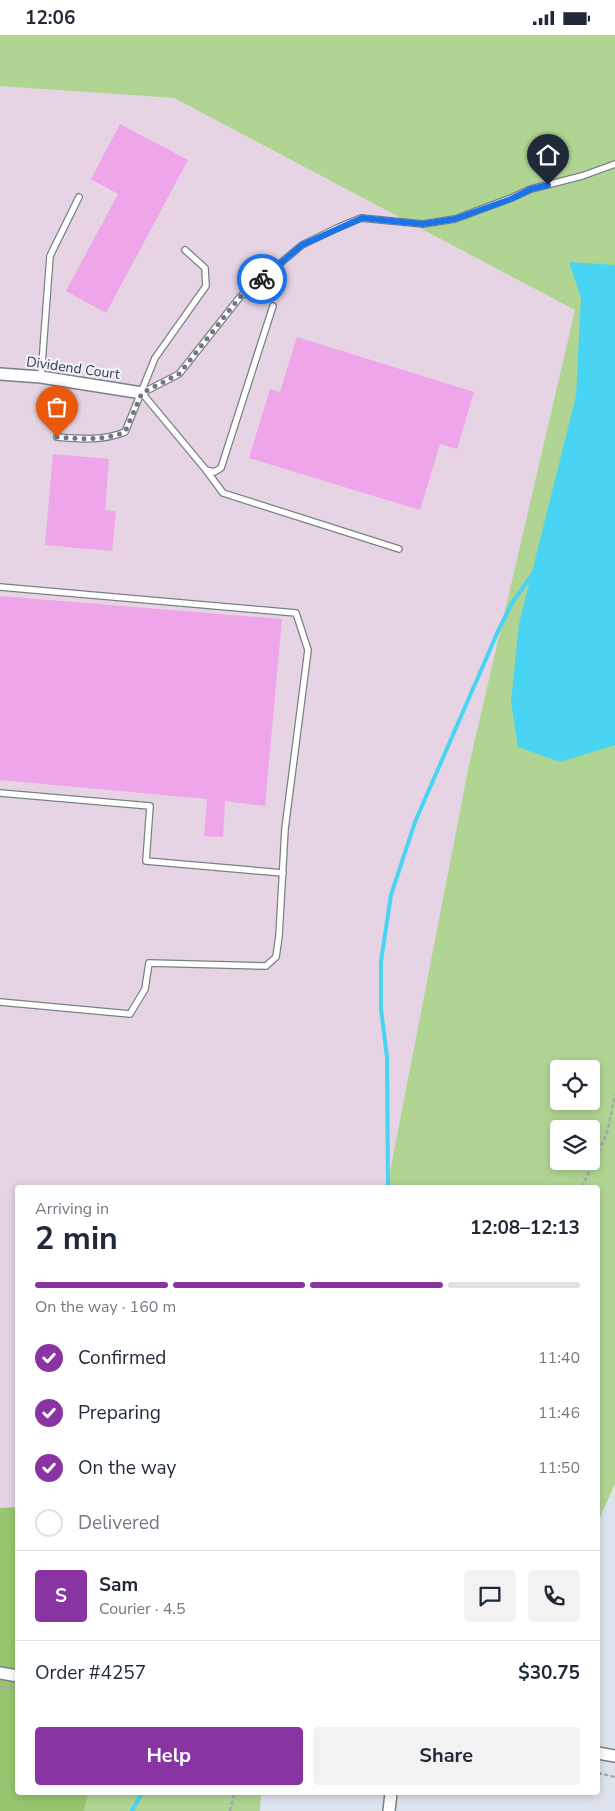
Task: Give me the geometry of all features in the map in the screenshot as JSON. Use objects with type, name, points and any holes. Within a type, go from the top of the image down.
[{"type":"street","name":"Dividend Court","points":[[0,374],[41,377],[142,393]]},
{"type":"street","points":[[0,1673],[15,1676]]},
{"type":"street","points":[[600,1753],[615,1756]]},
{"type":"street","points":[[389,1811],[391,1795]]},
{"type":"lane","points":[[142,393],[179,374],[240,297],[302,245],[337,228],[362,218],[423,224],[455,219],[511,199],[531,189],[582,176],[615,164]]},
{"type":"lane","points":[[41,377],[50,256],[79,197]]},
{"type":"lane","points":[[57,437],[78,439],[110,438],[125,432],[155,358],[206,286],[205,268],[185,250]]},
{"type":"lane","points":[[206,470],[214,472],[221,468],[273,306]]},
{"type":"lane","points":[[142,393],[223,493],[399,549]]},
{"type":"lane","points":[[0,587],[296,613],[308,650],[285,829],[279,936],[276,957],[266,966],[149,963],[145,989],[130,1014],[0,1002]]},
{"type":"lane","points":[[0,793],[150,806],[146,861],[283,873]]},
{"type":"path","points":[[583,1185],[607,1133],[615,1095]]},
{"type":"path","points":[[0,1687],[15,1689]]},
{"type":"path","points":[[600,1773],[615,1777]]},
{"type":"path","points":[[230,1811],[234,1795]]},
{"type":"shaded area","points":[[0,86],[174,98],[575,310],[469,765],[387,1185],[15,1185],[15,1507],[0,1508]]},
{"type":"green space","points":[[0,35],[615,35],[615,1484],[600,1518],[600,1185],[387,1185],[469,765],[575,310],[174,98],[0,86]]},
{"type":"green space","points":[[15,1507],[15,1795],[88,1795],[84,1811],[0,1811],[0,1508]]},
{"type":"green space","points":[[88,1795],[261,1795],[260,1811],[84,1811]]},
{"type":"water","points":[[569,262],[615,265],[615,745],[560,762],[518,747],[511,702],[519,624],[576,396],[581,298]]},
{"type":"building","points":[[120,124],[188,160],[106,313],[66,291],[118,194],[91,179]]},
{"type":"building","points":[[297,337],[474,392],[457,449],[440,444],[420,510],[249,458],[270,389],[280,392]]},
{"type":"building","points":[[53,454],[109,459],[105,510],[116,511],[112,551],[45,545]]},
{"type":"building","points":[[0,596],[282,619],[265,806],[225,801],[223,837],[204,836],[207,799],[0,780]]},
{"type":"waterway","points":[[388,1185],[387,1057],[381,1009],[381,961],[391,895],[415,822],[499,629],[512,603],[534,572]]},
{"type":"waterway","points":[[132,1811],[141,1795]]},
{"type":"way so far","points":[[57,437],[78,439],[110,438],[125,432],[142,393],[179,374],[240,297],[262,279]]},
{"type":"route","points":[[262,279],[302,245],[362,218],[423,224],[455,219],[511,199],[531,189],[548,185]]}]
